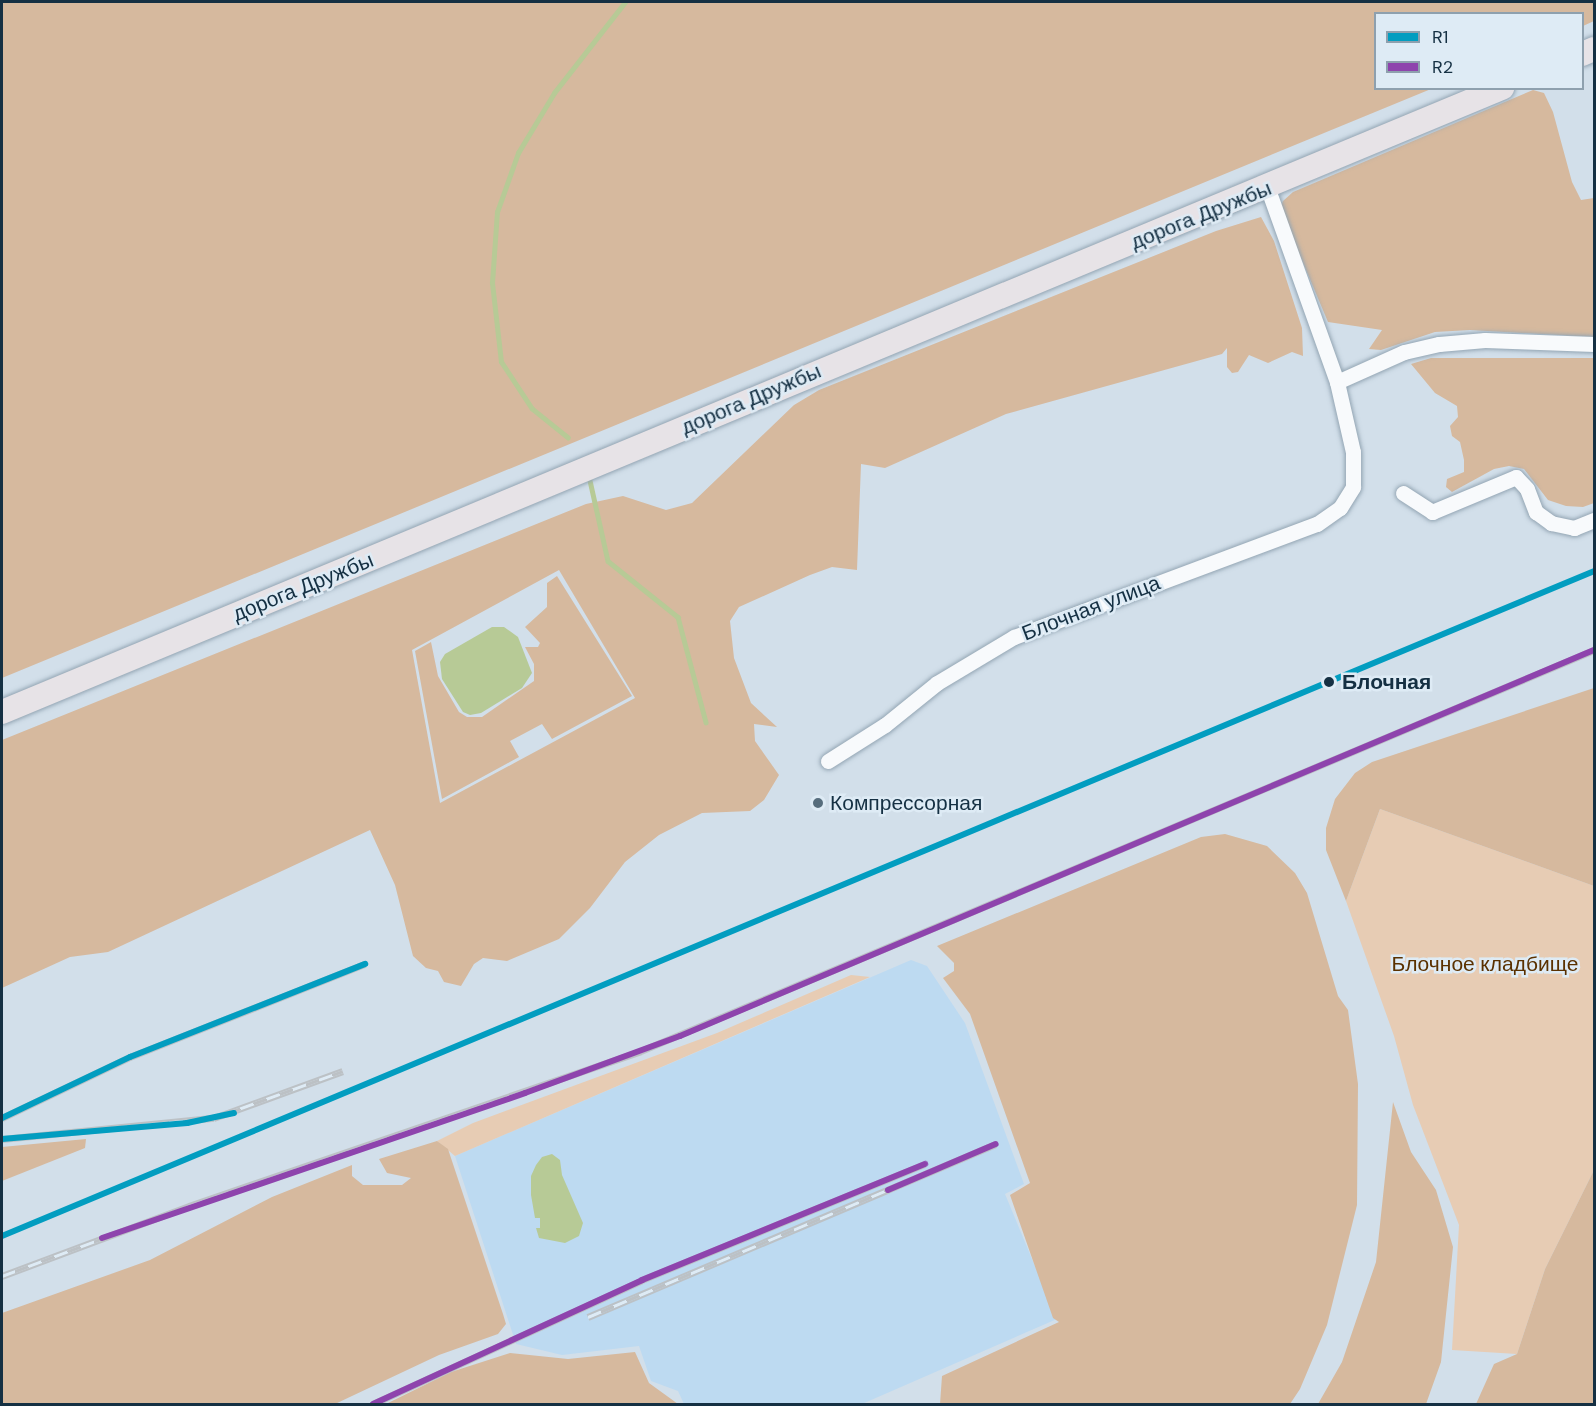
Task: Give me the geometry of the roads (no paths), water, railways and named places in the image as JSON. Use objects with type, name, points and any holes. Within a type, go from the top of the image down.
[{"type":"main road","name":"дорога Дружбы","points":[[2,712],[852,356],[1268,189],[1497,90]]},
{"type":"street","points":[[1268,189],[1337,382],[1396,355],[1439,344],[1485,340],[1594,344]]},
{"type":"street","name":"Блочная улица","points":[[828,761],[885,725],[937,683],[1014,637],[1317,524],[1340,508],[1353,487],[1354,475],[1353,452],[1337,382]]},
{"type":"street","points":[[1403,493],[1432,512],[1516,477],[1527,489],[1536,512],[1551,523],[1574,528],[1594,520]]},
{"type":"waterway","points":[[568,438],[532,409],[501,362],[492,283],[497,212],[518,153],[554,93],[625,2]]},
{"type":"waterway","points":[[589,476],[608,561],[678,617],[706,722]]},
{"type":"railway","points":[[2,1276],[189,1206],[641,1051],[1594,650]]},
{"type":"railway","points":[[2,1118],[130,1057],[365,964]]},
{"type":"railway","points":[[2,1139],[214,1118],[343,1071]]},
{"type":"railway","points":[[588,1317],[996,1144]]},
{"type":"railway","points":[[373,1404],[642,1280],[925,1164]]},
{"type":"place","name":"Блочная","points":[[1329,682]]},
{"type":"place","name":"Компрессорная","points":[[818,803]]},
{"type":"park label","name":"Блочное кладбище","points":[[1485,964]]}]
